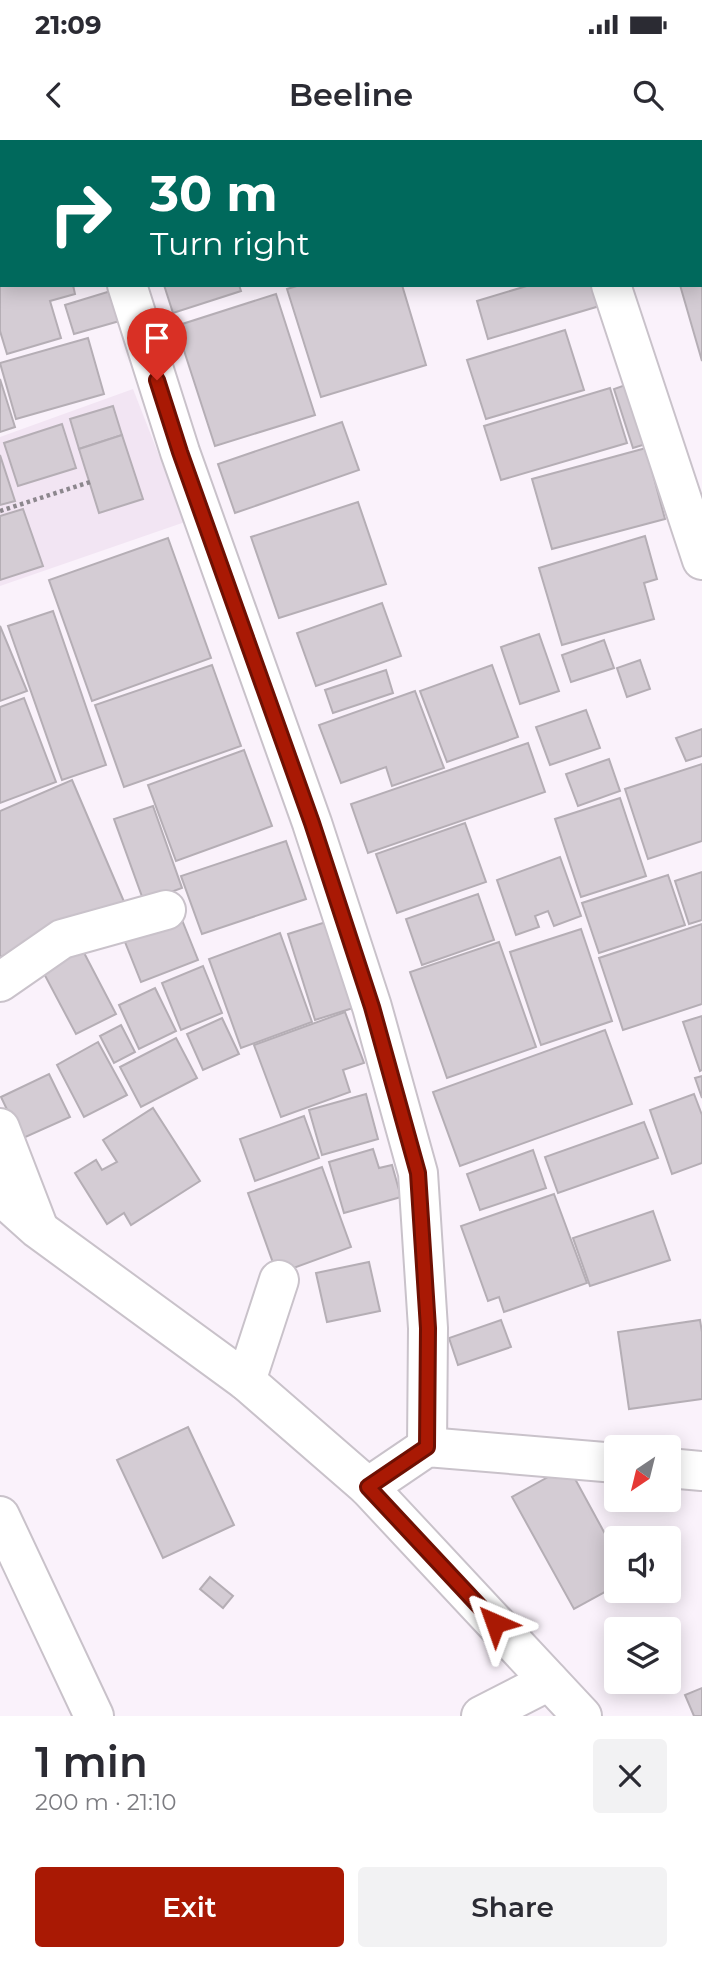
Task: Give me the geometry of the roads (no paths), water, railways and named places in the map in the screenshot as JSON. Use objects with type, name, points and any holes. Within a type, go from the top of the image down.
[{"type":"street","points":[[128,287],[180,452],[312,823],[372,1007],[418,1173],[428,1328],[427,1447]]},
{"type":"street","points":[[612,287],[702,561]]},
{"type":"street","points":[[0,982],[62,939],[166,910]]},
{"type":"street","points":[[0,1128],[38,1229]]},
{"type":"street","points":[[0,1195],[38,1229],[246,1381],[368,1487],[582,1716]]},
{"type":"street","points":[[246,1381],[279,1280]]},
{"type":"street","points":[[368,1487],[427,1447],[604,1462]]},
{"type":"street","points":[[681,1469],[702,1471]]},
{"type":"street","points":[[0,1517],[94,1716]]},
{"type":"street","points":[[481,1716],[549,1681]]}]
